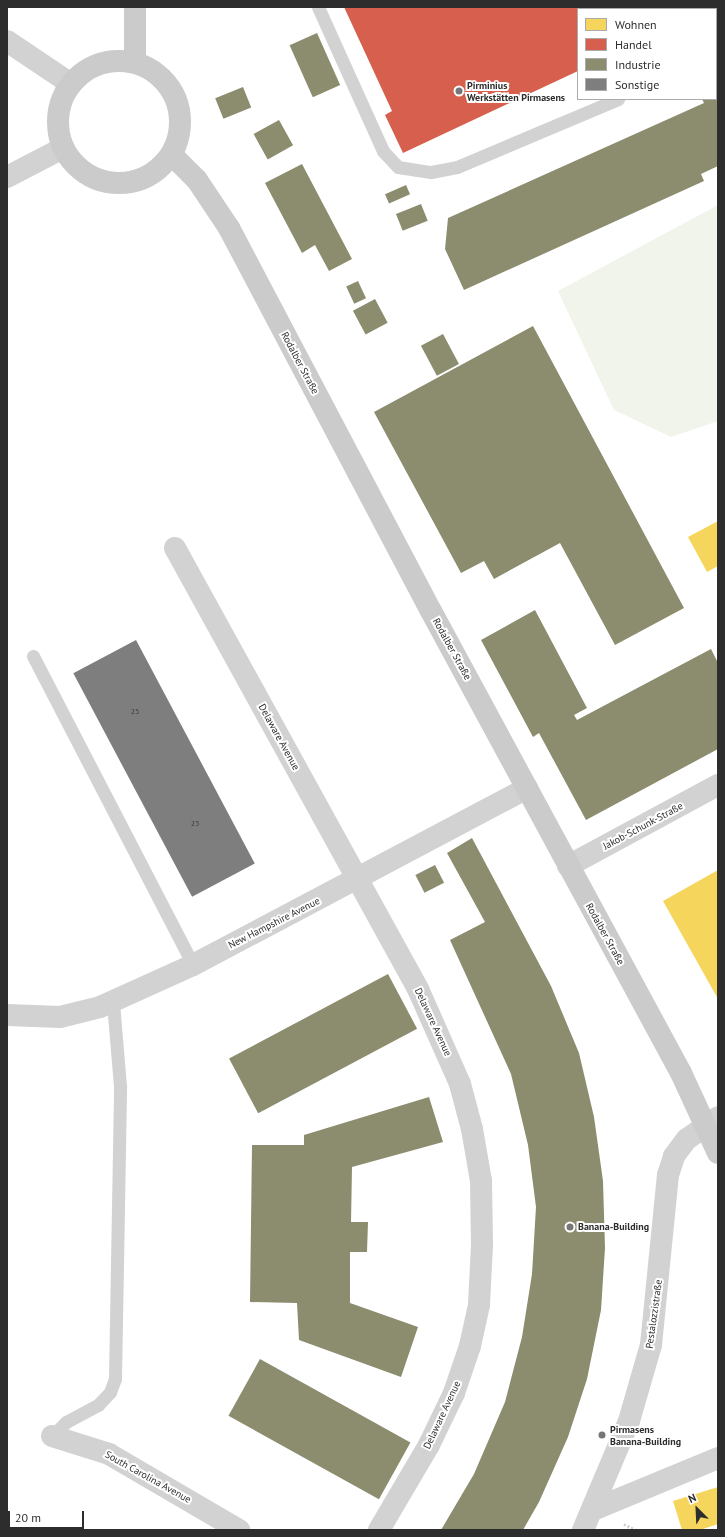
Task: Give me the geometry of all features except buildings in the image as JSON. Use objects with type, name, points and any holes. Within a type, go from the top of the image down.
[{"type":"main road","points":[[135,7],[135,62]]},
{"type":"main road","points":[[135,62],[152,70],[167,83],[177,99],[181,118],[179,137],[172,155],[159,169],[125,184],[106,182],[88,175],[63,148],[58,114],[71,84],[100,63],[135,62]]},
{"type":"main road","name":"Rodalber Straße","points":[[172,155],[197,180],[229,228],[568,866],[682,1073],[712,1121],[718,1153]]},
{"type":"street","points":[[7,41],[71,84]]},
{"type":"street","points":[[7,177],[63,148]]},
{"type":"street","name":"Delaware Avenue","points":[[175,548],[358,879],[443,1042],[460,1084],[481,1181],[479,1305],[470,1346],[454,1393],[429,1445],[379,1530]]},
{"type":"street","name":"Jakob-Schunk-Straße","points":[[568,866],[718,786]]},
{"type":"street","name":"New Hampshire Avenue","points":[[7,1015],[60,1017],[113,1002],[193,965],[358,879],[527,788]]},
{"type":"street","name":"Pestalozzistraße","points":[[583,1530],[595,1509],[629,1421],[651,1345],[668,1175],[674,1156],[712,1121]]},
{"type":"street","name":"South Carolina Avenue","points":[[52,1436],[110,1454],[239,1530]]},
{"type":"street","points":[[595,1509],[718,1458]]},
{"type":"lane","points":[[318,7],[383,150],[398,167],[431,172],[457,167],[616,100]]},
{"type":"lane","points":[[33,656],[193,965]]},
{"type":"lane","points":[[52,1436],[66,1422],[98,1405],[110,1392],[115,1379],[120,1086],[113,1002]]},
{"type":"shaded area","points":[[718,205],[718,421],[671,437],[614,410],[558,291]]},
{"type":"place","name":"Pirminius Werkstätten Pirmasens","points":[[459,91]]},
{"type":"place","name":"Banana-Building","points":[[570,1227]]},
{"type":"place","name":"Pirmasens Banana-Building","points":[[602,1435]]}]
